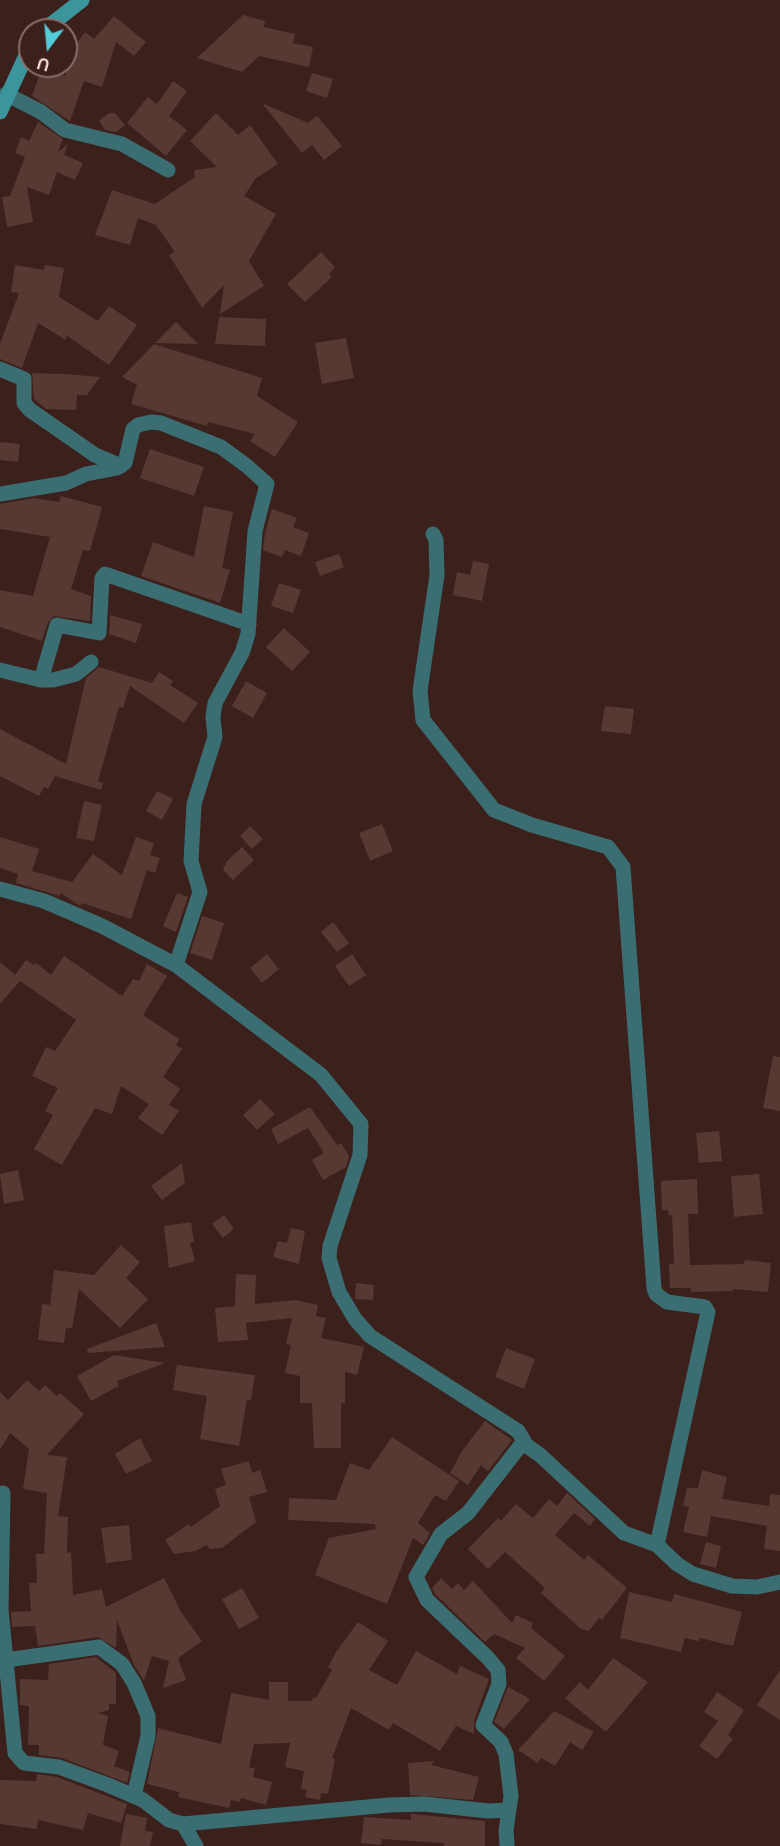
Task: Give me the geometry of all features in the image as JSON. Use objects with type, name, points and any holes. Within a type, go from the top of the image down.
[{"type":"street","points":[[59,18],[82,0]]},
{"type":"street","points":[[0,112],[18,70]]},
{"type":"street","points":[[6,94],[27,111],[60,129],[131,154],[162,170]]},
{"type":"street","points":[[0,369],[24,380],[24,403],[30,410],[95,455],[121,466]]},
{"type":"street","points":[[0,494],[66,483],[86,474],[121,466],[125,463],[133,429],[138,425],[151,422],[161,423],[221,447],[267,484],[255,531],[249,624],[242,653],[213,710],[215,737],[194,804],[191,861],[200,892],[176,965]]},
{"type":"street","points":[[433,534],[436,540],[437,575],[420,691],[423,720],[494,810],[531,825],[608,847],[623,867],[654,1288],[657,1294],[667,1302],[705,1307],[708,1312],[657,1545]]},
{"type":"street","points":[[41,680],[57,626],[99,633],[102,578],[105,574],[249,624]]},
{"type":"street","points":[[0,670],[41,680],[69,678],[91,662]]},
{"type":"street","points":[[0,889],[44,901],[102,926],[176,965],[321,1075],[350,1107],[361,1124],[360,1155],[330,1246],[329,1258],[339,1292],[355,1319],[386,1348],[518,1431],[523,1443],[540,1455],[624,1533],[657,1545],[677,1564],[711,1581],[732,1586],[757,1587],[780,1582]]},
{"type":"street","points":[[507,1846],[511,1786],[506,1754],[501,1742],[483,1725],[499,1684],[498,1670],[427,1600],[416,1577],[441,1534],[468,1513],[523,1443]]},
{"type":"street","points":[[3,1493],[1,1610],[17,1757],[24,1763],[59,1767],[134,1796],[169,1820],[183,1824],[236,1820],[276,1813],[389,1805],[424,1804],[489,1811],[509,1810]]},
{"type":"street","points":[[6,1660],[99,1647],[122,1664],[134,1683],[148,1716],[148,1736],[134,1796]]},
{"type":"street","points":[[183,1824],[196,1846]]},
{"type":"building","points":[[243,15],[265,21],[264,27],[295,34],[293,43],[313,47],[309,67],[259,56],[242,72],[197,58]]},
{"type":"building","points":[[114,16],[146,42],[134,56],[116,42],[102,87],[84,81],[70,121],[32,96],[38,78],[78,78],[78,42],[85,32],[94,39]]},
{"type":"building","points":[[312,73],[333,79],[327,98],[306,91]]},
{"type":"building","points":[[173,81],[187,91],[169,116],[187,130],[166,156],[127,123],[148,97],[157,104]]},
{"type":"building","points":[[262,103],[308,123],[317,116],[342,146],[324,160],[312,145],[302,153]]},
{"type":"building","points":[[109,113],[115,113],[125,125],[116,132],[105,130],[99,121]]},
{"type":"building","points":[[216,113],[238,135],[250,125],[278,164],[256,178],[244,196],[276,214],[249,261],[264,286],[220,314],[224,285],[202,308],[169,255],[175,252],[156,225],[138,218],[130,245],[95,235],[112,190],[155,204],[195,177],[194,170],[217,167],[190,141]]},
{"type":"building","points":[[38,122],[63,139],[58,152],[68,144],[64,155],[83,163],[75,180],[57,172],[49,195],[27,187],[33,222],[7,227],[2,197],[10,196],[25,157],[15,153],[21,137],[29,141]]},
{"type":"building","points":[[321,252],[335,267],[329,274],[332,277],[305,302],[287,284]]},
{"type":"building","points":[[15,265],[44,270],[45,265],[64,268],[59,297],[98,321],[109,306],[137,325],[109,365],[66,335],[66,340],[38,323],[22,368],[0,359],[0,344],[19,293],[11,292]]},
{"type":"building","points":[[219,317],[266,319],[265,346],[215,344]]},
{"type":"building","points":[[176,322],[198,344],[155,343]]},
{"type":"building","points":[[346,338],[354,378],[322,384],[315,343]]},
{"type":"building","points":[[154,344],[262,378],[257,396],[298,422],[275,457],[250,441],[255,434],[208,422],[207,426],[131,404],[137,385],[122,377]]},
{"type":"building","points":[[32,373],[100,377],[87,395],[77,395],[76,410],[46,409],[34,399]]},
{"type":"building","points":[[0,442],[20,444],[18,462],[0,460]]},
{"type":"building","points":[[150,449],[204,467],[194,496],[140,478]]},
{"type":"building","points":[[61,496],[102,507],[90,551],[83,550],[71,589],[91,596],[90,621],[54,616],[48,622],[42,641],[0,627],[0,590],[33,596],[50,537],[0,529],[0,504],[34,498],[59,502]]},
{"type":"building","points":[[204,506],[233,512],[222,568],[230,570],[220,603],[141,576],[153,542],[194,557]]},
{"type":"building","points":[[272,509],[297,518],[293,527],[309,533],[301,556],[285,550],[282,557],[263,550]]},
{"type":"building","points":[[339,554],[344,567],[320,576],[315,562]]},
{"type":"building","points":[[473,561],[489,564],[482,601],[453,595],[457,572],[470,575]]},
{"type":"building","points":[[279,583],[301,590],[293,613],[271,606]]},
{"type":"building","points":[[110,615],[142,624],[136,643],[109,634]]},
{"type":"building","points":[[284,628],[310,652],[292,671],[266,647]]},
{"type":"building","points":[[99,667],[152,683],[159,672],[173,681],[170,685],[198,703],[184,723],[130,686],[123,708],[119,707],[98,781],[103,783],[101,790],[55,776],[48,789],[44,787],[39,796],[0,776],[0,729],[66,764],[86,678]]},
{"type":"building","points":[[246,681],[267,693],[253,718],[232,706]]},
{"type":"building","points":[[605,706],[634,709],[631,734],[601,731]]},
{"type":"building","points":[[157,791],[173,799],[162,820],[146,811]]},
{"type":"building","points":[[84,801],[102,805],[94,841],[76,838]]},
{"type":"building","points":[[382,824],[393,851],[370,861],[359,833]]},
{"type":"building","points":[[250,826],[263,839],[252,849],[240,836]]},
{"type":"building","points":[[0,837],[39,849],[32,871],[72,882],[93,854],[122,875],[136,837],[154,843],[150,855],[160,858],[155,873],[147,870],[131,919],[82,903],[80,906],[61,893],[60,896],[16,883],[18,874],[0,868]]},
{"type":"building","points":[[242,847],[254,860],[233,880],[223,870],[227,861]]},
{"type":"building","points":[[177,893],[188,897],[176,932],[163,926]]},
{"type":"building","points":[[202,916],[224,923],[212,960],[190,953]]},
{"type":"building","points":[[333,922],[349,943],[337,952],[321,932]]},
{"type":"building","points":[[267,954],[279,969],[262,983],[250,968]]},
{"type":"building","points":[[352,954],[366,975],[349,986],[335,966]]},
{"type":"building","points":[[64,956],[122,996],[133,979],[139,981],[147,964],[167,976],[143,1015],[179,1039],[176,1045],[182,1049],[163,1077],[180,1089],[169,1105],[179,1111],[162,1135],[138,1118],[149,1104],[121,1086],[112,1114],[95,1108],[62,1165],[34,1149],[53,1115],[45,1111],[58,1088],[32,1076],[46,1047],[55,1051],[76,1020],[20,981],[0,1004],[0,962],[15,975],[26,960],[34,965],[36,963],[51,975]]},
{"type":"building","points":[[773,1056],[780,1057],[780,1111],[763,1108]]},
{"type":"building","points":[[260,1099],[275,1114],[257,1130],[243,1115]]},
{"type":"building","points":[[310,1107],[337,1145],[341,1143],[349,1156],[346,1167],[323,1180],[312,1160],[324,1153],[308,1128],[278,1144],[271,1129]]},
{"type":"building","points":[[719,1131],[722,1161],[699,1163],[696,1133]]},
{"type":"building","points":[[182,1163],[185,1183],[162,1200],[151,1186]]},
{"type":"building","points":[[18,1170],[24,1200],[4,1204],[0,1174]]},
{"type":"building","points":[[759,1174],[763,1214],[734,1217],[731,1176]]},
{"type":"building","points":[[697,1179],[698,1214],[688,1214],[690,1265],[744,1264],[745,1260],[771,1263],[768,1292],[733,1289],[733,1291],[691,1292],[691,1288],[670,1288],[669,1264],[674,1264],[672,1215],[669,1215],[668,1210],[662,1210],[661,1181]]},
{"type":"building","points":[[224,1215],[234,1229],[223,1238],[212,1224]]},
{"type":"building","points":[[191,1222],[194,1242],[190,1243],[195,1261],[169,1268],[164,1226]]},
{"type":"building","points":[[291,1228],[305,1231],[299,1264],[273,1257],[278,1241],[287,1243]]},
{"type":"building","points":[[121,1245],[140,1262],[126,1278],[148,1299],[120,1328],[79,1289],[72,1328],[66,1328],[64,1343],[38,1340],[42,1304],[50,1305],[54,1270],[94,1275]]},
{"type":"building","points":[[236,1274],[256,1275],[255,1304],[296,1300],[318,1305],[316,1316],[326,1318],[321,1338],[364,1347],[357,1375],[345,1372],[345,1403],[341,1403],[341,1448],[314,1448],[312,1403],[300,1403],[300,1376],[285,1373],[291,1345],[286,1344],[292,1318],[246,1323],[248,1340],[218,1342],[215,1308],[235,1306]]},
{"type":"building","points":[[356,1283],[374,1285],[373,1300],[355,1299]]},
{"type":"building","points":[[156,1323],[165,1347],[88,1353],[87,1349]]},
{"type":"building","points":[[506,1348],[535,1359],[524,1389],[495,1377]]},
{"type":"building","points":[[114,1355],[165,1363],[117,1381],[119,1386],[91,1401],[77,1376]]},
{"type":"building","points":[[177,1365],[255,1375],[251,1400],[247,1400],[239,1446],[200,1439],[207,1396],[173,1390]]},
{"type":"building","points":[[27,1380],[39,1391],[45,1385],[57,1396],[60,1393],[84,1414],[47,1455],[67,1457],[58,1516],[68,1517],[67,1553],[71,1552],[73,1595],[102,1589],[106,1607],[164,1578],[181,1612],[202,1641],[178,1658],[186,1680],[163,1688],[169,1661],[152,1656],[144,1681],[134,1665],[117,1620],[116,1648],[98,1637],[38,1646],[35,1626],[12,1627],[11,1612],[31,1611],[29,1583],[37,1583],[36,1554],[44,1554],[47,1493],[23,1489],[29,1449],[10,1433],[0,1450],[0,1392],[8,1400]]},
{"type":"building","points":[[485,1421],[512,1440],[488,1471],[481,1465],[468,1485],[450,1473],[462,1451]]},
{"type":"building","points":[[392,1437],[459,1481],[446,1501],[435,1495],[418,1523],[430,1533],[423,1545],[413,1538],[387,1604],[315,1575],[329,1538],[376,1529],[375,1524],[288,1520],[289,1498],[336,1500],[350,1463],[369,1470]]},
{"type":"building","points":[[140,1438],[152,1461],[126,1474],[115,1454]]},
{"type":"building","points":[[249,1461],[252,1473],[260,1470],[267,1492],[249,1497],[256,1522],[222,1548],[210,1549],[206,1545],[196,1551],[174,1554],[165,1540],[189,1524],[191,1527],[220,1506],[215,1489],[226,1485],[221,1469]]},
{"type":"building","points":[[702,1470],[727,1477],[722,1499],[769,1506],[770,1494],[780,1495],[780,1551],[764,1549],[767,1526],[711,1516],[707,1537],[683,1532],[689,1507],[683,1506],[687,1488],[698,1488]]},
{"type":"building","points":[[567,1493],[595,1519],[590,1526],[574,1513],[555,1535],[584,1560],[588,1555],[627,1588],[602,1620],[599,1618],[589,1631],[581,1629],[541,1593],[545,1588],[505,1552],[488,1569],[468,1549],[498,1518],[501,1521],[516,1504],[533,1518],[549,1499],[557,1506]]},
{"type":"building","points":[[129,1525],[132,1560],[106,1563],[101,1528]]},
{"type":"building","points":[[706,1542],[721,1546],[716,1568],[700,1564]]},
{"type":"building","points":[[441,1578],[452,1589],[458,1583],[464,1590],[473,1581],[512,1623],[516,1615],[533,1623],[531,1628],[565,1656],[544,1681],[516,1658],[525,1648],[494,1634],[485,1642],[435,1594],[432,1588]]},
{"type":"building","points":[[242,1588],[259,1618],[239,1629],[222,1599]]},
{"type":"building","points":[[629,1592],[672,1602],[674,1594],[742,1612],[733,1646],[700,1638],[699,1641],[685,1638],[681,1652],[620,1638]]},
{"type":"building","points":[[358,1622],[388,1641],[369,1670],[397,1685],[416,1651],[457,1674],[460,1666],[489,1679],[474,1721],[474,1734],[456,1726],[440,1751],[393,1723],[389,1730],[351,1708],[332,1758],[335,1759],[328,1794],[321,1793],[320,1800],[305,1797],[307,1790],[301,1789],[304,1771],[285,1767],[290,1743],[254,1744],[249,1767],[255,1769],[253,1777],[272,1782],[266,1805],[241,1798],[240,1802],[231,1800],[229,1808],[178,1797],[179,1792],[147,1784],[158,1728],[221,1744],[231,1693],[269,1700],[269,1682],[288,1682],[288,1701],[312,1701],[332,1670],[328,1667],[336,1652]]},
{"type":"building","points":[[96,1657],[116,1673],[116,1704],[109,1704],[109,1710],[98,1713],[108,1716],[103,1745],[119,1751],[114,1766],[130,1772],[127,1783],[62,1758],[39,1755],[39,1745],[28,1745],[29,1706],[20,1705],[20,1679],[48,1680],[49,1664]]},
{"type":"building","points":[[613,1658],[648,1682],[606,1732],[565,1698],[580,1682],[588,1690]]},
{"type":"building","points":[[780,1670],[780,1720],[757,1705]]},
{"type":"building","points":[[508,1687],[530,1699],[504,1729],[494,1722]]},
{"type":"building","points":[[717,1692],[744,1710],[728,1735],[733,1739],[717,1759],[699,1746],[718,1721],[704,1712]]},
{"type":"building","points":[[554,1711],[594,1732],[582,1750],[570,1742],[555,1766],[541,1758],[538,1763],[518,1750]]},
{"type":"building","points":[[434,1761],[431,1765],[479,1777],[473,1800],[410,1795],[408,1763]]},
{"type":"building","points":[[37,1774],[57,1777],[127,1804],[121,1823],[88,1813],[83,1830],[38,1820],[37,1829],[0,1824],[0,1780],[36,1781]]},
{"type":"building","points":[[126,1814],[147,1818],[145,1831],[153,1832],[150,1846],[120,1846]]},
{"type":"building","points":[[411,1814],[485,1821],[485,1846],[444,1846],[444,1843],[382,1839],[381,1845],[361,1843],[364,1817],[411,1820]]}]
